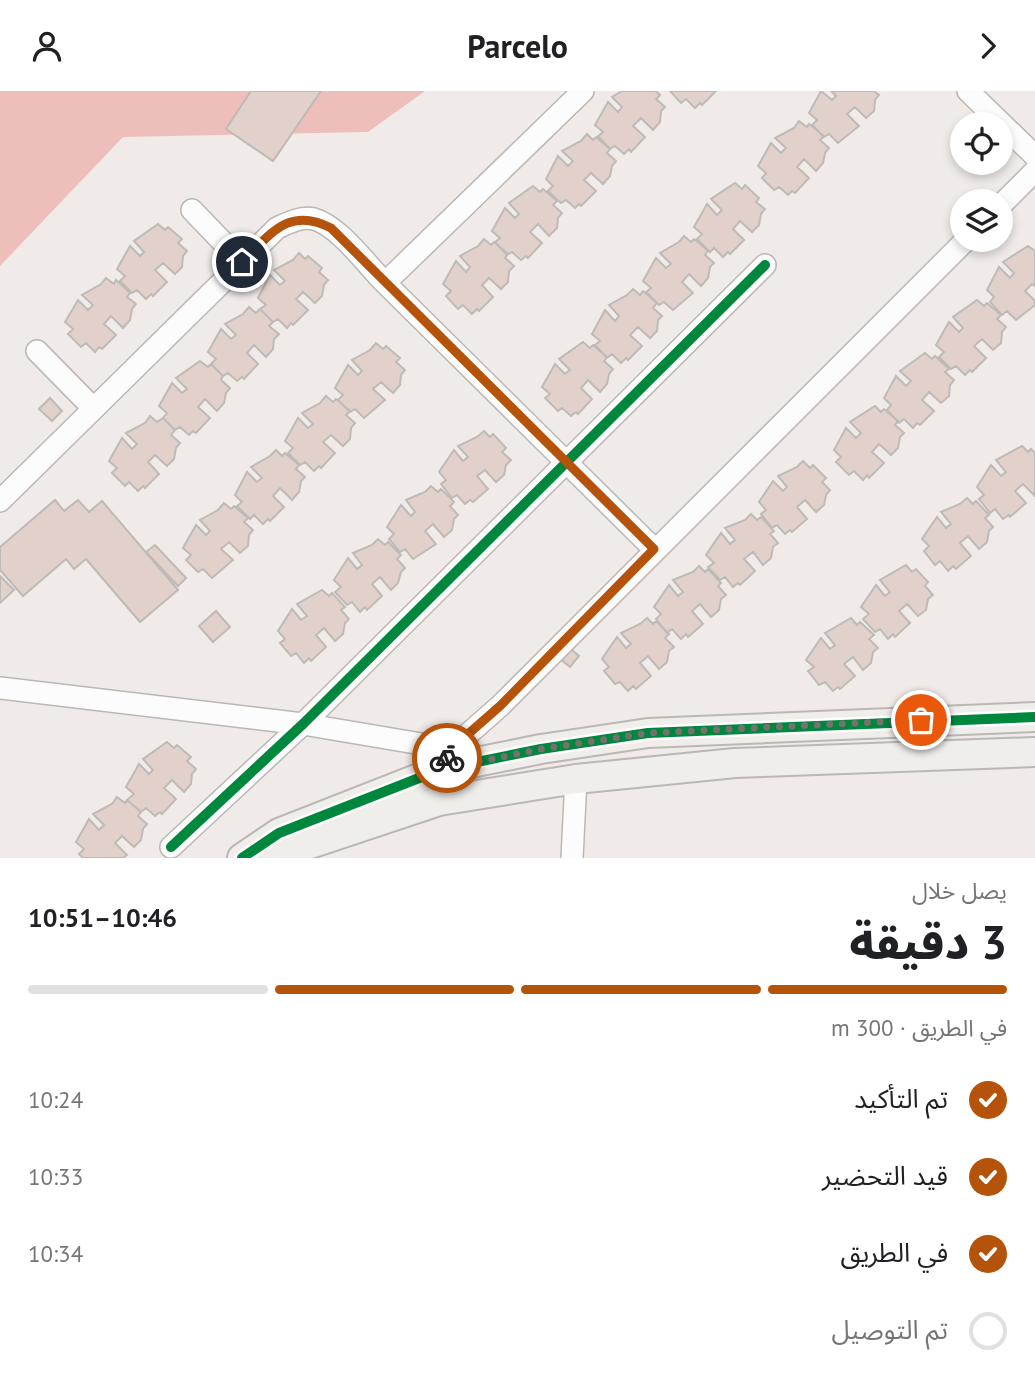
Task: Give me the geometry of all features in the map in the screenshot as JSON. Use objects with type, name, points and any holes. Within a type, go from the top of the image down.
[{"type":"street","points":[[385,283],[583,91]]},
{"type":"street","points":[[968,91],[1035,156]]},
{"type":"street","points":[[1013,193],[1035,171]]},
{"type":"street","points":[[192,211],[242,262]]},
{"type":"street","points":[[0,501],[92,407],[276,228],[295,219],[313,219],[331,228],[654,549]]},
{"type":"street","points":[[439,801],[447,759],[954,252]]},
{"type":"street","points":[[171,847],[303,724],[765,265]]},
{"type":"street","points":[[37,351],[92,407]]},
{"type":"street","points":[[0,688],[303,724],[447,759]]},
{"type":"street","points":[[243,858],[279,833],[447,759],[541,749],[648,733],[1035,717]]},
{"type":"street","points":[[277,858],[286,852],[439,801],[576,779],[736,763],[1035,752]]},
{"type":"street","points":[[572,858],[576,779]]},
{"type":"shaded area","points":[[0,91],[425,91],[368,132],[123,137],[0,266]]},
{"type":"building","points":[[251,91],[321,91],[273,161],[226,129]]},
{"type":"building","points":[[622,91],[656,91],[660,95],[656,99],[665,107],[661,111],[660,122],[653,130],[641,118],[633,126],[645,137],[631,152],[629,149],[624,154],[615,146],[610,149],[598,136],[603,132],[595,125],[608,102],[618,112],[622,107],[612,97]]},
{"type":"building","points":[[670,91],[716,91],[695,108],[686,99],[681,103]]},
{"type":"building","points":[[821,91],[832,100],[836,96],[831,91],[874,91],[879,95],[875,100],[874,111],[866,118],[855,107],[847,114],[859,126],[838,143],[829,134],[824,137],[812,125],[817,120],[809,113]]},
{"type":"building","points":[[799,121],[807,127],[809,124],[824,136],[820,140],[829,148],[823,163],[816,171],[804,159],[797,167],[809,178],[795,193],[792,191],[788,195],[779,187],[774,190],[762,178],[766,173],[758,166],[771,143],[781,153],[786,148],[775,138],[794,128]]},
{"type":"building","points":[[587,134],[593,140],[596,137],[610,149],[607,153],[616,161],[610,176],[603,184],[591,173],[584,180],[596,191],[581,206],[579,204],[575,208],[566,200],[561,203],[548,191],[553,186],[546,179],[558,156],[568,166],[573,161],[562,151],[581,141]]},
{"type":"building","points":[[735,183],[742,189],[745,185],[759,198],[756,202],[765,209],[759,225],[752,232],[740,221],[733,229],[744,240],[723,257],[714,248],[710,252],[697,239],[702,234],[694,227],[707,204],[717,215],[722,210],[711,199]]},
{"type":"building","points":[[533,186],[540,192],[543,189],[557,201],[553,205],[562,213],[558,218],[557,228],[549,236],[538,224],[530,232],[542,243],[528,258],[526,256],[521,260],[512,252],[507,255],[495,242],[500,238],[492,231],[505,208],[515,218],[519,214],[509,203]]},
{"type":"building","points":[[158,224],[165,230],[168,227],[182,239],[178,243],[187,251],[183,256],[182,267],[175,274],[163,263],[155,270],[167,282],[146,299],[137,290],[132,293],[120,281],[125,276],[117,269],[130,246],[140,256],[144,252],[134,241]]},
{"type":"building","points":[[684,236],[691,242],[694,239],[708,251],[705,255],[714,263],[710,267],[708,278],[701,286],[689,274],[682,282],[693,293],[673,310],[664,302],[659,305],[646,292],[651,288],[643,281],[656,258],[666,268],[671,264],[660,253]]},
{"type":"building","points":[[484,239],[491,245],[494,242],[508,254],[505,258],[514,266],[509,271],[508,282],[501,289],[489,278],[482,285],[493,297],[472,314],[463,305],[458,309],[446,296],[451,291],[443,284],[456,261],[466,272],[470,267],[460,256],[478,246]]},
{"type":"building","points":[[1028,246],[1035,251],[1035,286],[1032,284],[1025,291],[1035,301],[1035,305],[1016,320],[1007,311],[1002,315],[990,302],[994,297],[987,290],[999,267],[1010,278],[1014,273],[1003,262]]},
{"type":"building","points":[[299,253],[305,259],[308,256],[322,268],[319,272],[328,280],[322,296],[315,303],[303,292],[296,299],[308,310],[287,328],[278,319],[273,322],[260,309],[266,305],[258,298],[270,275],[280,285],[285,281],[274,270],[293,260]]},
{"type":"building","points":[[106,278],[114,284],[116,280],[130,293],[127,297],[136,304],[130,320],[123,328],[111,316],[104,324],[116,335],[95,352],[86,343],[81,347],[68,334],[73,329],[65,322],[78,300],[88,310],[93,305],[82,295]]},
{"type":"building","points":[[633,289],[640,295],[643,291],[657,303],[653,308],[662,316],[658,320],[657,331],[650,338],[638,327],[630,335],[642,346],[621,363],[612,354],[607,358],[595,345],[600,341],[592,334],[605,310],[615,321],[619,316],[609,305]]},
{"type":"building","points":[[977,300],[984,306],[987,303],[1001,315],[997,319],[1006,327],[1002,332],[1001,343],[993,350],[982,339],[974,346],[986,358],[965,375],[956,366],[951,369],[939,357],[944,352],[936,345],[949,322],[959,332],[963,328],[953,317]]},
{"type":"building","points":[[249,307],[256,313],[260,309],[273,322],[269,326],[279,334],[274,339],[273,349],[266,357],[254,345],[247,353],[258,364],[244,379],[242,377],[237,381],[228,373],[223,376],[211,364],[216,359],[208,352],[221,329],[231,339],[236,335],[225,324],[243,314]]},
{"type":"building","points":[[583,342],[590,348],[593,345],[607,357],[604,361],[613,369],[607,384],[600,392],[588,380],[581,388],[592,399],[578,414],[576,412],[571,416],[562,408],[558,411],[545,398],[550,394],[542,387],[555,364],[565,374],[570,370],[559,359]]},
{"type":"building","points":[[376,343],[383,349],[386,346],[400,358],[396,362],[405,370],[401,375],[400,385],[393,393],[381,382],[373,389],[385,400],[364,418],[355,409],[350,412],[338,400],[343,395],[335,388],[348,365],[358,375],[362,371],[352,360],[370,350]]},
{"type":"building","points":[[925,353],[932,359],[935,356],[949,369],[945,372],[954,380],[950,385],[949,396],[941,403],[929,392],[922,400],[934,411],[913,428],[904,419],[899,423],[887,410],[891,405],[884,398],[896,376],[906,386],[911,381],[900,371]]},
{"type":"building","points":[[200,361],[208,367],[211,364],[230,388],[224,403],[217,411],[205,399],[198,407],[210,418],[196,433],[193,431],[189,435],[180,427],[175,430],[163,418],[167,413],[159,406],[172,383],[182,393],[187,389],[176,378]]},
{"type":"building","points":[[326,396],[333,402],[336,399],[350,411],[346,415],[355,423],[351,428],[350,439],[343,446],[331,435],[323,442],[335,453],[321,468],[319,466],[314,471],[305,462],[300,465],[288,453],[293,448],[285,441],[298,418],[308,428],[313,424],[302,413],[320,403]]},
{"type":"building","points":[[50,398],[62,411],[52,421],[39,409]]},
{"type":"building","points":[[875,406],[881,412],[884,409],[898,421],[895,425],[904,433],[900,437],[898,448],[891,455],[879,444],[872,452],[884,463],[869,478],[867,475],[863,480],[854,471],[849,475],[836,462],[841,457],[834,450],[846,428],[856,438],[861,433],[850,422]]},
{"type":"building","points":[[150,416],[157,422],[163,418],[175,430],[171,435],[180,443],[174,459],[167,466],[155,455],[148,462],[159,474],[138,491],[129,482],[125,486],[112,473],[117,468],[109,461],[122,438],[132,449],[137,444],[126,433],[145,423]]},
{"type":"building","points":[[484,431],[490,437],[493,434],[506,448],[502,452],[511,460],[506,465],[504,475],[496,482],[485,470],[477,476],[488,489],[473,502],[470,500],[465,504],[457,495],[452,498],[441,484],[446,480],[439,472],[454,450],[463,461],[468,457],[458,446]]},
{"type":"building","points":[[1022,446],[1028,452],[1031,449],[1035,453],[1035,496],[1023,484],[1015,491],[1026,503],[1010,517],[1009,515],[1003,519],[995,509],[990,513],[979,499],[984,495],[977,487],[991,465],[1001,476],[1006,472],[996,460]]},
{"type":"building","points":[[276,450],[282,456],[285,453],[299,465],[296,469],[305,477],[301,481],[299,492],[292,500],[280,488],[273,496],[284,507],[263,524],[254,515],[250,519],[237,506],[242,502],[235,495],[247,472],[257,482],[262,478],[251,467]]},
{"type":"building","points":[[803,461],[810,468],[813,465],[826,478],[822,482],[830,490],[824,505],[816,512],[805,500],[797,507],[807,519],[792,532],[790,530],[785,534],[777,525],[772,528],[761,514],[766,510],[759,502],[773,481],[783,491],[787,487],[778,476]]},
{"type":"building","points":[[431,486],[438,492],[441,489],[454,502],[450,506],[458,515],[454,519],[452,530],[444,537],[433,524],[425,531],[436,544],[413,559],[405,549],[400,552],[389,539],[394,534],[387,527],[401,505],[411,516],[415,512],[406,500],[425,492]]},
{"type":"building","points":[[967,498],[973,504],[976,501],[989,515],[985,518],[993,527],[989,531],[987,542],[979,549],[968,536],[960,543],[971,556],[956,569],[953,566],[948,571],[940,561],[935,565],[924,551],[929,546],[922,539],[937,517],[946,528],[951,524],[941,512]]},
{"type":"building","points":[[55,500],[64,511],[78,500],[89,512],[102,501],[178,590],[140,622],[86,559],[74,569],[66,559],[23,596],[0,570],[0,547]]},
{"type":"building","points":[[224,503],[231,509],[234,506],[248,518],[244,522],[253,530],[249,535],[248,546],[240,553],[229,542],[221,549],[233,560],[212,578],[203,569],[198,572],[186,560],[191,555],[183,548],[196,525],[206,535],[210,531],[200,520],[218,510]]},
{"type":"building","points":[[751,514],[757,520],[761,517],[774,531],[770,534],[778,543],[773,547],[771,558],[763,565],[753,552],[744,559],[755,571],[740,585],[738,583],[733,587],[725,577],[720,580],[708,567],[714,563],[706,555],[721,533],[730,544],[735,540],[725,528],[745,520]]},
{"type":"building","points":[[378,539],[385,545],[388,542],[401,555],[397,559],[405,568],[398,583],[391,590],[380,577],[372,584],[382,596],[367,610],[365,607],[360,612],[352,602],[347,605],[335,592],[341,587],[334,580],[348,558],[357,569],[362,565],[353,553],[372,545]]},
{"type":"building","points":[[155,545],[186,578],[178,586],[146,552]]},
{"type":"building","points":[[906,565],[912,572],[916,569],[928,582],[925,586],[933,595],[928,599],[926,610],[918,616],[907,604],[899,611],[910,623],[895,637],[893,634],[888,639],[880,629],[875,632],[863,619],[869,614],[861,607],[876,585],[885,596],[890,592],[880,580]]},
{"type":"building","points":[[699,566],[705,572],[708,569],[721,583],[718,586],[726,595],[721,599],[719,610],[711,617],[700,604],[692,611],[703,624],[688,637],[686,634],[681,639],[672,629],[667,633],[656,619],[661,614],[654,607],[669,585],[678,596],[683,592],[673,580],[693,572]]},
{"type":"building","points":[[0,576],[14,590],[0,603]]},
{"type":"building","points":[[322,590],[329,596],[332,593],[345,607],[341,610],[349,619],[345,623],[343,634],[335,641],[324,628],[316,635],[326,647],[311,661],[309,658],[304,663],[296,653],[291,656],[280,643],[285,639],[278,631],[292,609],[301,620],[307,616],[297,604]]},
{"type":"building","points":[[216,611],[230,627],[213,642],[199,626]]},
{"type":"building","points":[[647,618],[653,624],[656,621],[669,634],[665,638],[674,647],[669,651],[667,662],[659,669],[648,656],[640,663],[651,676],[636,689],[633,686],[628,691],[620,682],[615,684],[604,671],[609,667],[602,659],[617,637],[626,648],[631,644],[621,633]]},
{"type":"building","points":[[851,618],[857,625],[860,622],[874,635],[869,639],[878,648],[873,652],[871,663],[863,670],[853,657],[844,664],[855,676],[840,689],[838,687],[833,691],[825,682],[819,685],[808,671],[814,667],[806,660],[821,638],[830,649],[835,645],[825,633]]},
{"type":"building","points":[[567,646],[579,656],[570,667],[558,657]]},
{"type":"building","points":[[167,742],[174,748],[177,745],[191,757],[187,761],[196,769],[192,774],[191,784],[184,792],[172,780],[164,788],[176,799],[162,814],[160,812],[155,816],[146,808],[141,812],[127,800],[134,794],[126,787],[139,764],[149,774],[153,770],[143,759]]},
{"type":"building","points":[[117,797],[125,803],[127,800],[141,812],[138,816],[147,824],[141,840],[134,847],[122,836],[115,843],[127,855],[123,858],[83,858],[79,854],[84,849],[76,842],[89,819],[99,830],[104,825],[93,814],[112,804]]},
{"type":"cycle path","points":[[171,847],[303,724],[765,265]]},
{"type":"cycle path","points":[[242,858],[279,833],[442,769],[541,749],[648,733],[1035,717]]},
{"type":"way so far","points":[[447,758],[442,769],[541,749],[648,733],[921,720]]},
{"type":"route","points":[[242,262],[276,228],[295,219],[313,219],[331,228],[654,549],[500,706],[451,749],[447,758]]}]
